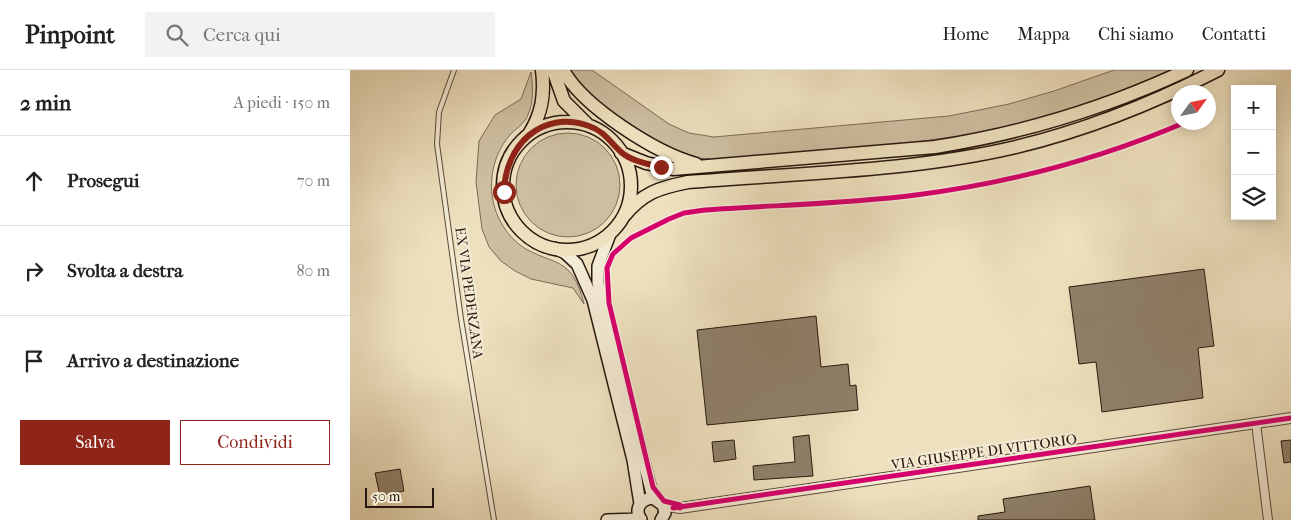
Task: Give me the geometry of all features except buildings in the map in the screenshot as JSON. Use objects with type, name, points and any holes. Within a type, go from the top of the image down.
[{"type":"main road","points":[[528,136],[536,122],[542,103],[542,70]]},
{"type":"main road","points":[[553,70],[564,100],[588,126]]},
{"type":"main road","points":[[563,70],[582,96],[653,147],[683,161],[706,167]]},
{"type":"main road","points":[[622,152],[661,167],[706,167],[885,153],[977,140],[1058,121],[1098,108],[1188,70]]},
{"type":"main road","points":[[663,514],[653,498],[598,283],[598,266],[610,234],[636,201],[665,186],[688,182],[916,164],[1016,147],[1096,123],[1136,108],[1218,70]]},
{"type":"main road","points":[[624,216],[631,190],[627,164],[622,152],[613,141],[588,126],[573,122],[557,123],[542,127],[528,136],[517,147],[508,161],[504,176],[506,200],[515,222],[525,234],[538,243],[565,253],[577,264],[593,300],[633,460],[640,513]]},
{"type":"main road","points":[[554,248],[584,248],[610,234]]},
{"type":"main road","points":[[640,513],[645,499],[653,498]]},
{"type":"main road","points":[[613,519],[640,513]]},
{"type":"street","name":"VIA GIUSEPPE DI VITTORIO","points":[[663,514],[680,508],[1291,418]]},
{"type":"street","points":[[1256,423],[1268,520]]},
{"type":"lane","name":"EX VIA PEDERZANA","points":[[454,70],[439,112],[437,144],[461,319],[494,520]]},
{"type":"shaded area","points":[[569,70],[592,70],[669,124],[689,133],[714,137],[949,116],[1009,104],[1114,70],[1170,70],[1080,106],[986,131],[908,143],[830,151],[712,159],[693,158],[674,153],[591,99]]},
{"type":"shaded area","points":[[531,72],[532,95],[529,112],[523,122],[504,143],[493,169],[492,196],[494,205],[508,234],[514,240],[527,249],[556,262],[568,270],[580,290],[584,304],[573,288],[531,279],[501,261],[489,247],[482,229],[476,182],[479,141],[495,115],[521,99]]},
{"type":"shaded area","points":[[568,133],[588,137],[605,148],[616,165],[620,185],[616,205],[605,222],[588,233],[568,237],[548,233],[531,222],[520,205],[516,185],[520,165],[531,148],[548,137]]},
{"type":"cycle path","points":[[680,508],[680,505],[664,501],[653,487],[609,303],[607,268],[613,254],[631,238],[684,213],[890,198],[985,184],[1054,168],[1121,147],[1171,128]]},
{"type":"cycle path","points":[[673,508],[1291,418]]},
{"type":"route","points":[[504,192],[504,176],[508,161],[517,147],[528,136],[542,127],[557,123],[573,122],[588,126],[601,132],[613,141],[622,152],[632,158],[661,167]]}]
